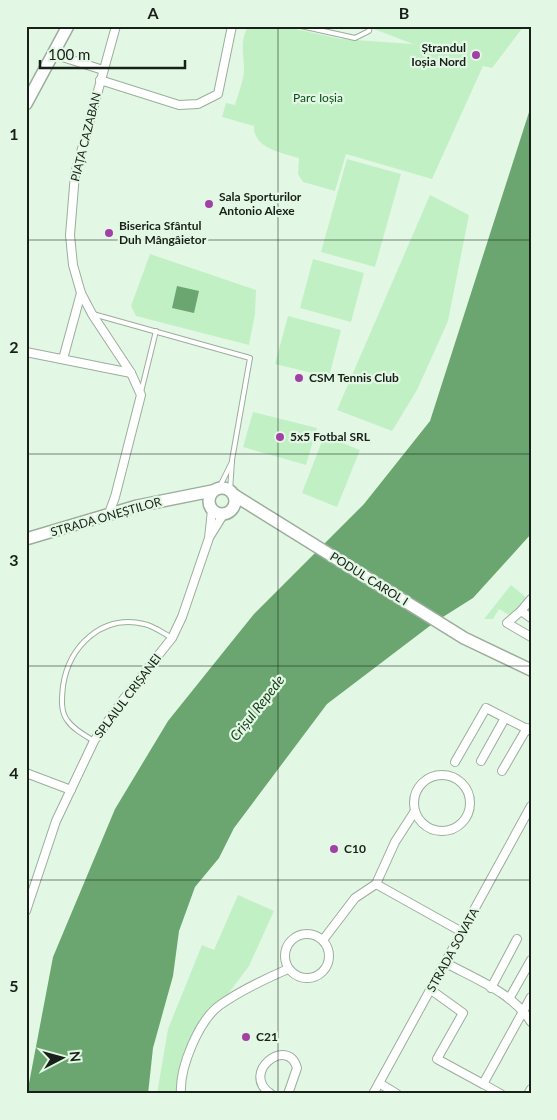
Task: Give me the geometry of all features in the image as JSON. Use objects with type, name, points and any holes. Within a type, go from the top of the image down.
[{"type":"street","points":[[26,104],[68,26]]},
{"type":"street","name":"PIAȚA CAZABAN","points":[[116,26],[75,174],[70,235],[73,265],[81,293],[92,314],[131,373],[141,395]]},
{"type":"street","points":[[100,80],[179,105],[198,104],[218,94],[232,26]]},
{"type":"street","points":[[53,54],[103,70]]},
{"type":"street","points":[[63,359],[81,293]]},
{"type":"street","points":[[26,352],[131,373]]},
{"type":"street","points":[[108,516],[115,497],[141,395]]},
{"type":"street","points":[[218,510],[224,491]]},
{"type":"street","points":[[218,510],[235,504],[224,491]]},
{"type":"street","name":"STRADA ONEȘTILOR","points":[[26,539],[137,506],[224,491]]},
{"type":"street","name":"PODUL CAROL I","points":[[224,491],[275,519],[464,638],[531,670]]},
{"type":"street","name":"STRADA ONEȘTILOR","points":[[187,497],[218,510],[263,512]]},
{"type":"street","name":"SPLAIUL CRIȘANEI","points":[[26,912],[56,821],[94,741],[122,701],[172,638],[182,617],[218,510]]},
{"type":"street","name":"SPLAIUL CRIȘANEI","points":[[209,538],[218,510]]},
{"type":"street","points":[[531,599],[521,612],[507,623],[531,637]]},
{"type":"street","points":[[521,612],[531,618]]},
{"type":"street","points":[[455,762],[484,710],[489,708],[529,729],[502,771]]},
{"type":"street","points":[[481,761],[506,718]]},
{"type":"street","points":[[26,773],[71,790]]},
{"type":"street","points":[[323,940],[355,898],[376,884],[395,842],[415,811],[416,793],[427,779],[436,775],[454,777],[467,790],[470,798],[467,816],[453,829],[435,830],[426,826],[415,811]]},
{"type":"street","name":"STRADA SOVATA","points":[[373,1094],[531,806]]},
{"type":"street","points":[[376,884],[462,932]]},
{"type":"street","points":[[306,934],[314,935],[323,940],[329,952],[329,960],[325,970],[316,977],[306,979],[295,975],[288,969],[284,956],[287,945],[295,937],[306,934]]},
{"type":"street","points":[[491,988],[517,939]]},
{"type":"street","points":[[509,1000],[531,960]]},
{"type":"street","points":[[446,963],[509,1000],[523,1010],[531,1022]]},
{"type":"street","points":[[181,1094],[180,1086],[188,1056],[204,1022],[219,1006],[262,981],[288,969]]},
{"type":"street","points":[[431,990],[463,1013],[437,1059],[501,1094]]},
{"type":"street","points":[[484,1084],[531,997]]},
{"type":"street","points":[[271,1094],[264,1087],[261,1080],[262,1070],[271,1059],[283,1055],[291,1058],[297,1068],[288,1094]]},
{"type":"street","points":[[379,1083],[398,1094]]},
{"type":"street","points":[[528,1094],[531,1090]]},
{"type":"lane","points":[[301,26],[355,38],[369,31],[370,26]]},
{"type":"lane","points":[[92,314],[250,358],[232,460],[224,491]]},
{"type":"lane","points":[[141,395],[156,331]]},
{"type":"lane","points":[[224,491],[232,460]]},
{"type":"lane","points":[[94,741],[75,729],[66,718],[61,701],[65,676],[76,650],[88,635],[110,626],[130,622],[145,624],[172,638]]},
{"type":"green space","name":"Parc Ioșia","points":[[249,26],[282,26],[341,39],[413,44],[366,26],[524,26],[492,68],[483,66],[432,179],[346,154],[335,191],[303,182],[298,174],[299,158],[263,144],[258,140],[254,126],[222,117],[226,103],[235,105],[241,87],[244,69],[243,42]]},
{"type":"green space","points":[[347,159],[401,174],[375,267],[321,252]]},
{"type":"green space","points":[[430,195],[469,215],[448,321],[417,390],[392,431],[337,410]]},
{"type":"green space","points":[[150,254],[256,290],[255,314],[249,345],[136,316],[131,306]]},
{"type":"green space","points":[[313,259],[364,273],[351,322],[300,308]]},
{"type":"green space","points":[[288,316],[341,330],[329,377],[275,364]]},
{"type":"green space","name":"5x5 Fotbal SRL","points":[[253,412],[317,428],[306,465],[243,447]]},
{"type":"green space","name":"5x5 Fotbal SRL","points":[[324,436],[360,450],[337,507],[302,493]]},
{"type":"green space","points":[[511,585],[529,600],[513,617],[499,609],[493,619],[484,619]]},
{"type":"green space","points":[[238,895],[274,911],[249,966],[219,1006],[188,1055],[181,1094],[157,1094],[168,1029],[202,945],[214,950]]},
{"type":"water","name":"Crișul Repede","points":[[531,106],[531,534],[473,598],[435,622],[327,704],[234,828],[219,858],[195,887],[179,931],[173,976],[153,1048],[148,1094],[27,1094],[53,957],[115,809],[168,721],[254,614],[364,504],[430,421]]},
{"type":"water","points":[[177,286],[199,291],[194,313],[172,308]]},
{"type":"place","name":"Ștrandul Ioșia Nord","points":[[476,55]]},
{"type":"place","name":"Sala Sporturilor Antonio Alexe","points":[[209,204]]},
{"type":"place","name":"Biserica Sfântul Duh Mângâietor","points":[[109,233]]},
{"type":"place","name":"CSM Tennis Club","points":[[299,378]]},
{"type":"place","name":"5x5 Fotbal SRL","points":[[280,437]]},
{"type":"place","name":"C10","points":[[334,849]]},
{"type":"place","name":"C21","points":[[246,1037]]}]
